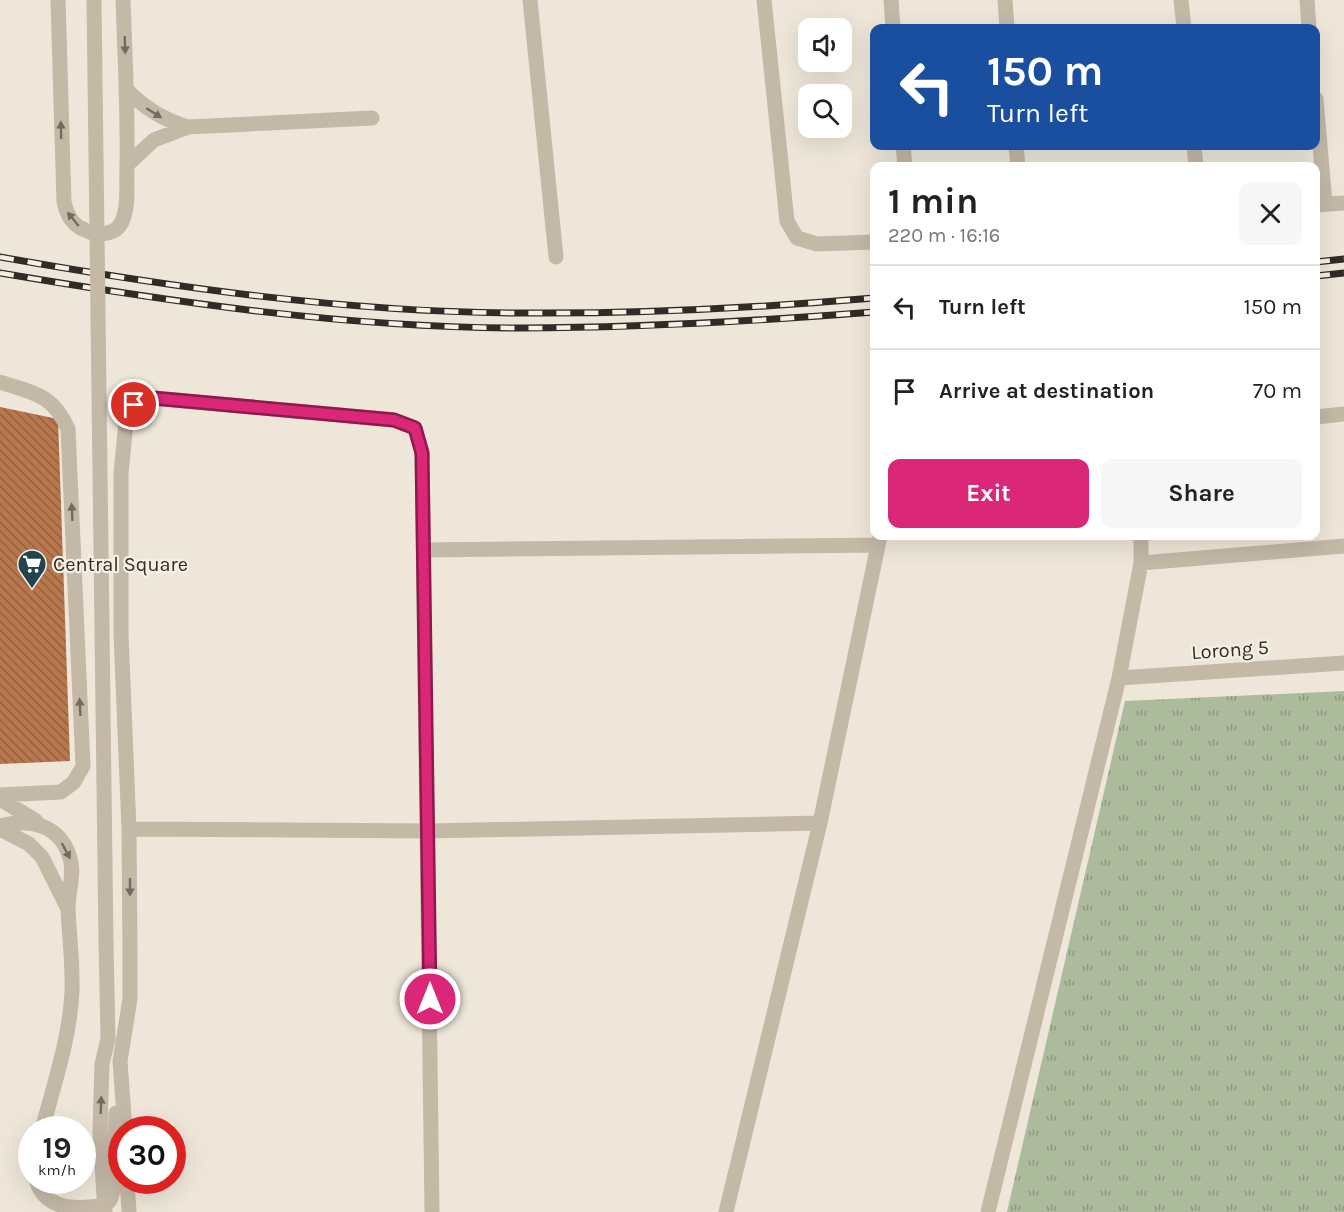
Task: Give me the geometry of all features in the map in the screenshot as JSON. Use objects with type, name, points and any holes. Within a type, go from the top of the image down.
[{"type":"street","points":[[58,0],[62,188],[67,214],[75,224],[97,234],[110,233],[117,228],[123,221],[126,206],[123,0]]},
{"type":"street","points":[[93,0],[108,1039],[102,1064],[100,1132],[105,1209]]},
{"type":"street","points":[[530,0],[556,257]]},
{"type":"street","points":[[764,0],[787,221],[797,238],[817,244],[870,242]]},
{"type":"street","points":[[891,0],[893,24]]},
{"type":"street","points":[[1005,0],[1007,24]]},
{"type":"street","points":[[1181,0],[1184,24]]},
{"type":"street","points":[[1307,0],[1309,24]]},
{"type":"street","points":[[126,89],[140,103],[169,122],[188,127],[372,118]]},
{"type":"street","points":[[127,165],[154,140],[188,127]]},
{"type":"street","points":[[1320,205],[1344,203]]},
{"type":"street","points":[[0,382],[42,396],[60,410],[68,429],[83,766],[74,782],[61,792],[0,797]]},
{"type":"street","points":[[124,1116],[120,1061],[130,999],[129,829],[121,634],[121,473],[126,423],[134,405],[153,398],[394,420],[415,428],[420,438],[429,831],[432,1212]]},
{"type":"street","points":[[1320,417],[1344,414]]},
{"type":"street","points":[[424,550],[879,540],[820,823],[726,1212]]},
{"type":"street","points":[[988,1212],[1119,678],[1141,563],[1141,540]]},
{"type":"street","points":[[1141,563],[1344,546]]},
{"type":"street","name":"Lorong 5","points":[[1119,678],[1344,663]]},
{"type":"street","points":[[0,797],[42,824],[61,842],[71,858],[68,909],[72,990],[68,1031],[46,1116]]},
{"type":"street","points":[[0,827],[21,820],[42,824]]},
{"type":"street","points":[[129,829],[429,831],[820,823]]},
{"type":"street","points":[[0,827],[29,844],[42,856],[68,909]]},
{"type":"street","points":[[108,1039],[120,1061]]},
{"type":"street","points":[[105,1209],[113,1190],[115,1118],[123,1092]]},
{"type":"street","points":[[43,1194],[45,1198],[56,1204],[70,1208],[105,1209]]},
{"type":"street","points":[[128,1194],[129,1212]]},
{"type":"green space","points":[[1344,691],[1344,1212],[1007,1212],[1125,701]]},
{"type":"building","name":"Central Square","points":[[0,407],[58,419],[70,761],[0,764]]},
{"type":"railway","points":[[0,257],[257,296],[452,312],[651,311],[870,298]]},
{"type":"railway","points":[[1320,262],[1344,259]]},
{"type":"railway","points":[[0,273],[130,294],[260,311],[456,327],[566,328],[654,325],[870,312]]},
{"type":"railway","points":[[1320,276],[1344,273]]},
{"type":"place","name":"Central Square","points":[[32,590]]},
{"type":"route","points":[[134,405],[153,398],[394,420],[415,428],[420,438],[429,831],[430,999]]}]
